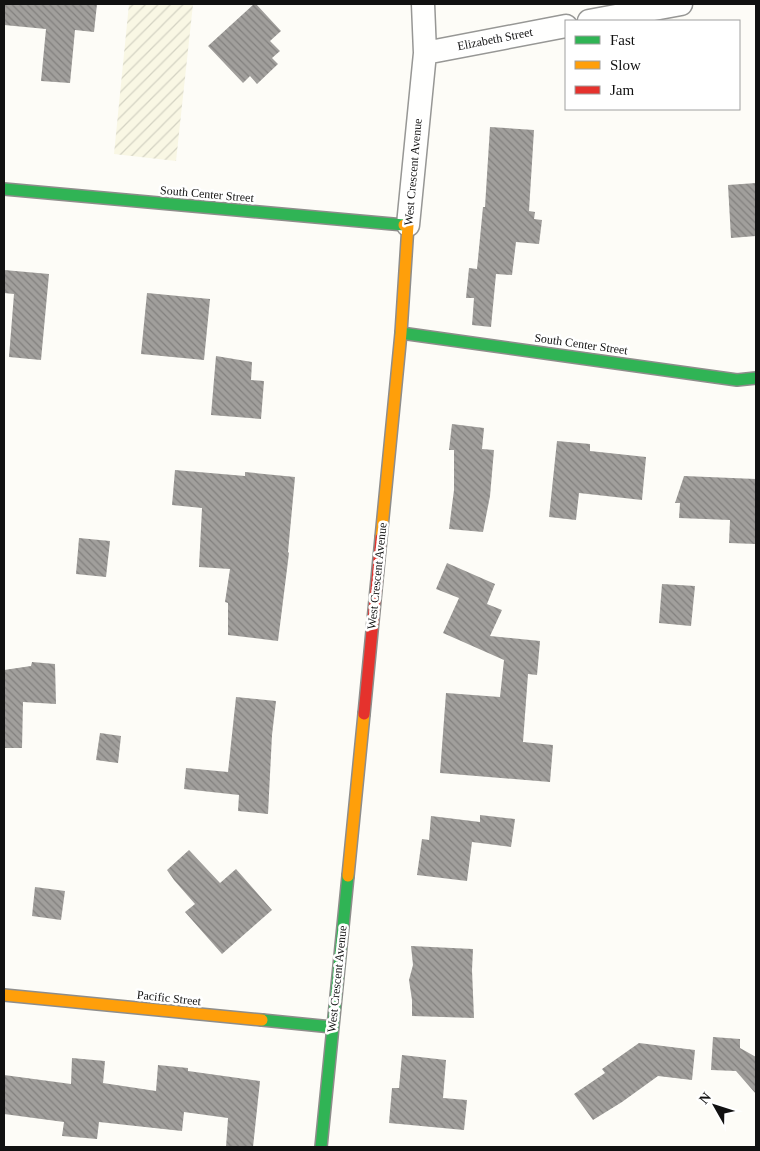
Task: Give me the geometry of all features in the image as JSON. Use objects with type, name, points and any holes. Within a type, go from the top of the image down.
[{"type":"street","name":"West Crescent Avenue","points":[[321,1147],[401,333],[408,225],[425,53],[423,4]]},
{"type":"street","points":[[594,20],[680,4]]},
{"type":"street","name":"Elizabeth Street","points":[[425,53],[565,26]]},
{"type":"street","name":"South Center Street","points":[[4,189],[408,225]]},
{"type":"street","name":"South Center Street","points":[[401,333],[738,380],[756,378]]},
{"type":"street","name":"Pacific Street","points":[[4,995],[332,1027]]},
{"type":"shaded area","points":[[129,4],[193,4],[176,161],[114,154]]},
{"type":"building","points":[[4,4],[97,4],[94,32],[75,30],[70,83],[41,81],[46,29],[4,25]]},
{"type":"building","points":[[254,4],[281,31],[270,41],[280,51],[272,58],[278,64],[257,84],[250,76],[243,83],[208,46]]},
{"type":"building","points":[[490,127],[534,130],[529,211],[535,212],[534,219],[542,220],[539,244],[516,242],[512,275],[496,274],[491,327],[472,325],[474,298],[466,298],[469,268],[477,269],[483,207],[485,207]]},
{"type":"building","points":[[756,183],[756,236],[731,238],[728,185]]},
{"type":"building","points":[[4,270],[49,274],[41,360],[9,357],[14,294],[4,293]]},
{"type":"building","points":[[147,293],[210,299],[204,360],[141,354]]},
{"type":"building","points":[[216,356],[252,362],[251,380],[264,381],[261,419],[211,415]]},
{"type":"building","points":[[452,424],[484,428],[482,449],[494,450],[490,496],[483,532],[449,529],[454,490],[454,450],[449,450]]},
{"type":"building","points":[[557,441],[590,444],[590,451],[646,457],[642,500],[579,493],[576,520],[549,517]]},
{"type":"building","points":[[175,470],[245,476],[245,472],[295,477],[289,553],[278,641],[228,635],[228,603],[225,602],[230,569],[199,567],[202,508],[172,505]]},
{"type":"building","points":[[684,476],[756,479],[756,544],[729,543],[730,520],[679,518],[680,503],[675,503]]},
{"type":"building","points":[[79,538],[110,541],[106,577],[76,574]]},
{"type":"building","points":[[447,563],[495,584],[487,604],[502,610],[490,636],[540,641],[537,675],[528,674],[523,742],[553,745],[550,782],[440,773],[446,693],[500,697],[504,660],[443,633],[459,598],[436,589]]},
{"type":"building","points":[[662,584],[695,586],[691,626],[659,623]]},
{"type":"building","points":[[32,662],[55,664],[56,704],[23,702],[22,748],[4,748],[4,670],[31,666]]},
{"type":"building","points":[[236,697],[276,701],[272,735],[268,814],[238,811],[239,795],[184,789],[186,768],[228,772]]},
{"type":"building","points":[[100,733],[121,736],[118,763],[96,760]]},
{"type":"building","points":[[480,815],[515,819],[511,847],[472,842],[467,881],[417,875],[422,839],[429,840],[431,816],[480,822]]},
{"type":"building","points":[[189,850],[220,883],[236,869],[272,910],[222,954],[185,912],[195,904],[167,870]]},
{"type":"building","points":[[35,887],[65,891],[61,920],[32,916]]},
{"type":"building","points":[[411,946],[473,949],[474,1018],[412,1016],[409,980],[413,965]]},
{"type":"building","points":[[713,1037],[740,1039],[740,1048],[756,1057],[756,1094],[736,1071],[711,1070]]},
{"type":"building","points":[[639,1043],[695,1050],[692,1080],[658,1076],[593,1120],[574,1094],[605,1073],[602,1069]]},
{"type":"building","points":[[402,1055],[446,1060],[443,1098],[467,1100],[464,1130],[389,1123],[392,1088],[399,1088]]},
{"type":"building","points":[[72,1058],[105,1061],[103,1083],[156,1091],[158,1065],[188,1068],[188,1071],[260,1081],[253,1147],[226,1147],[228,1118],[184,1112],[182,1131],[99,1122],[97,1139],[62,1136],[64,1122],[4,1114],[4,1075],[71,1084]]},
{"type":"traffic: fast","points":[[4,189],[404,225]]},
{"type":"traffic: fast","points":[[401,333],[737,380],[756,378]]},
{"type":"traffic: fast","points":[[321,1147],[348,876]]},
{"type":"traffic: fast","points":[[262,1020],[332,1027]]},
{"type":"traffic: slow","points":[[381,538],[401,333],[408,225],[404,225]]},
{"type":"traffic: slow","points":[[348,876],[364,714]]},
{"type":"traffic: slow","points":[[4,995],[262,1020]]},
{"type":"traffic: jam","points":[[364,714],[381,538]]}]
